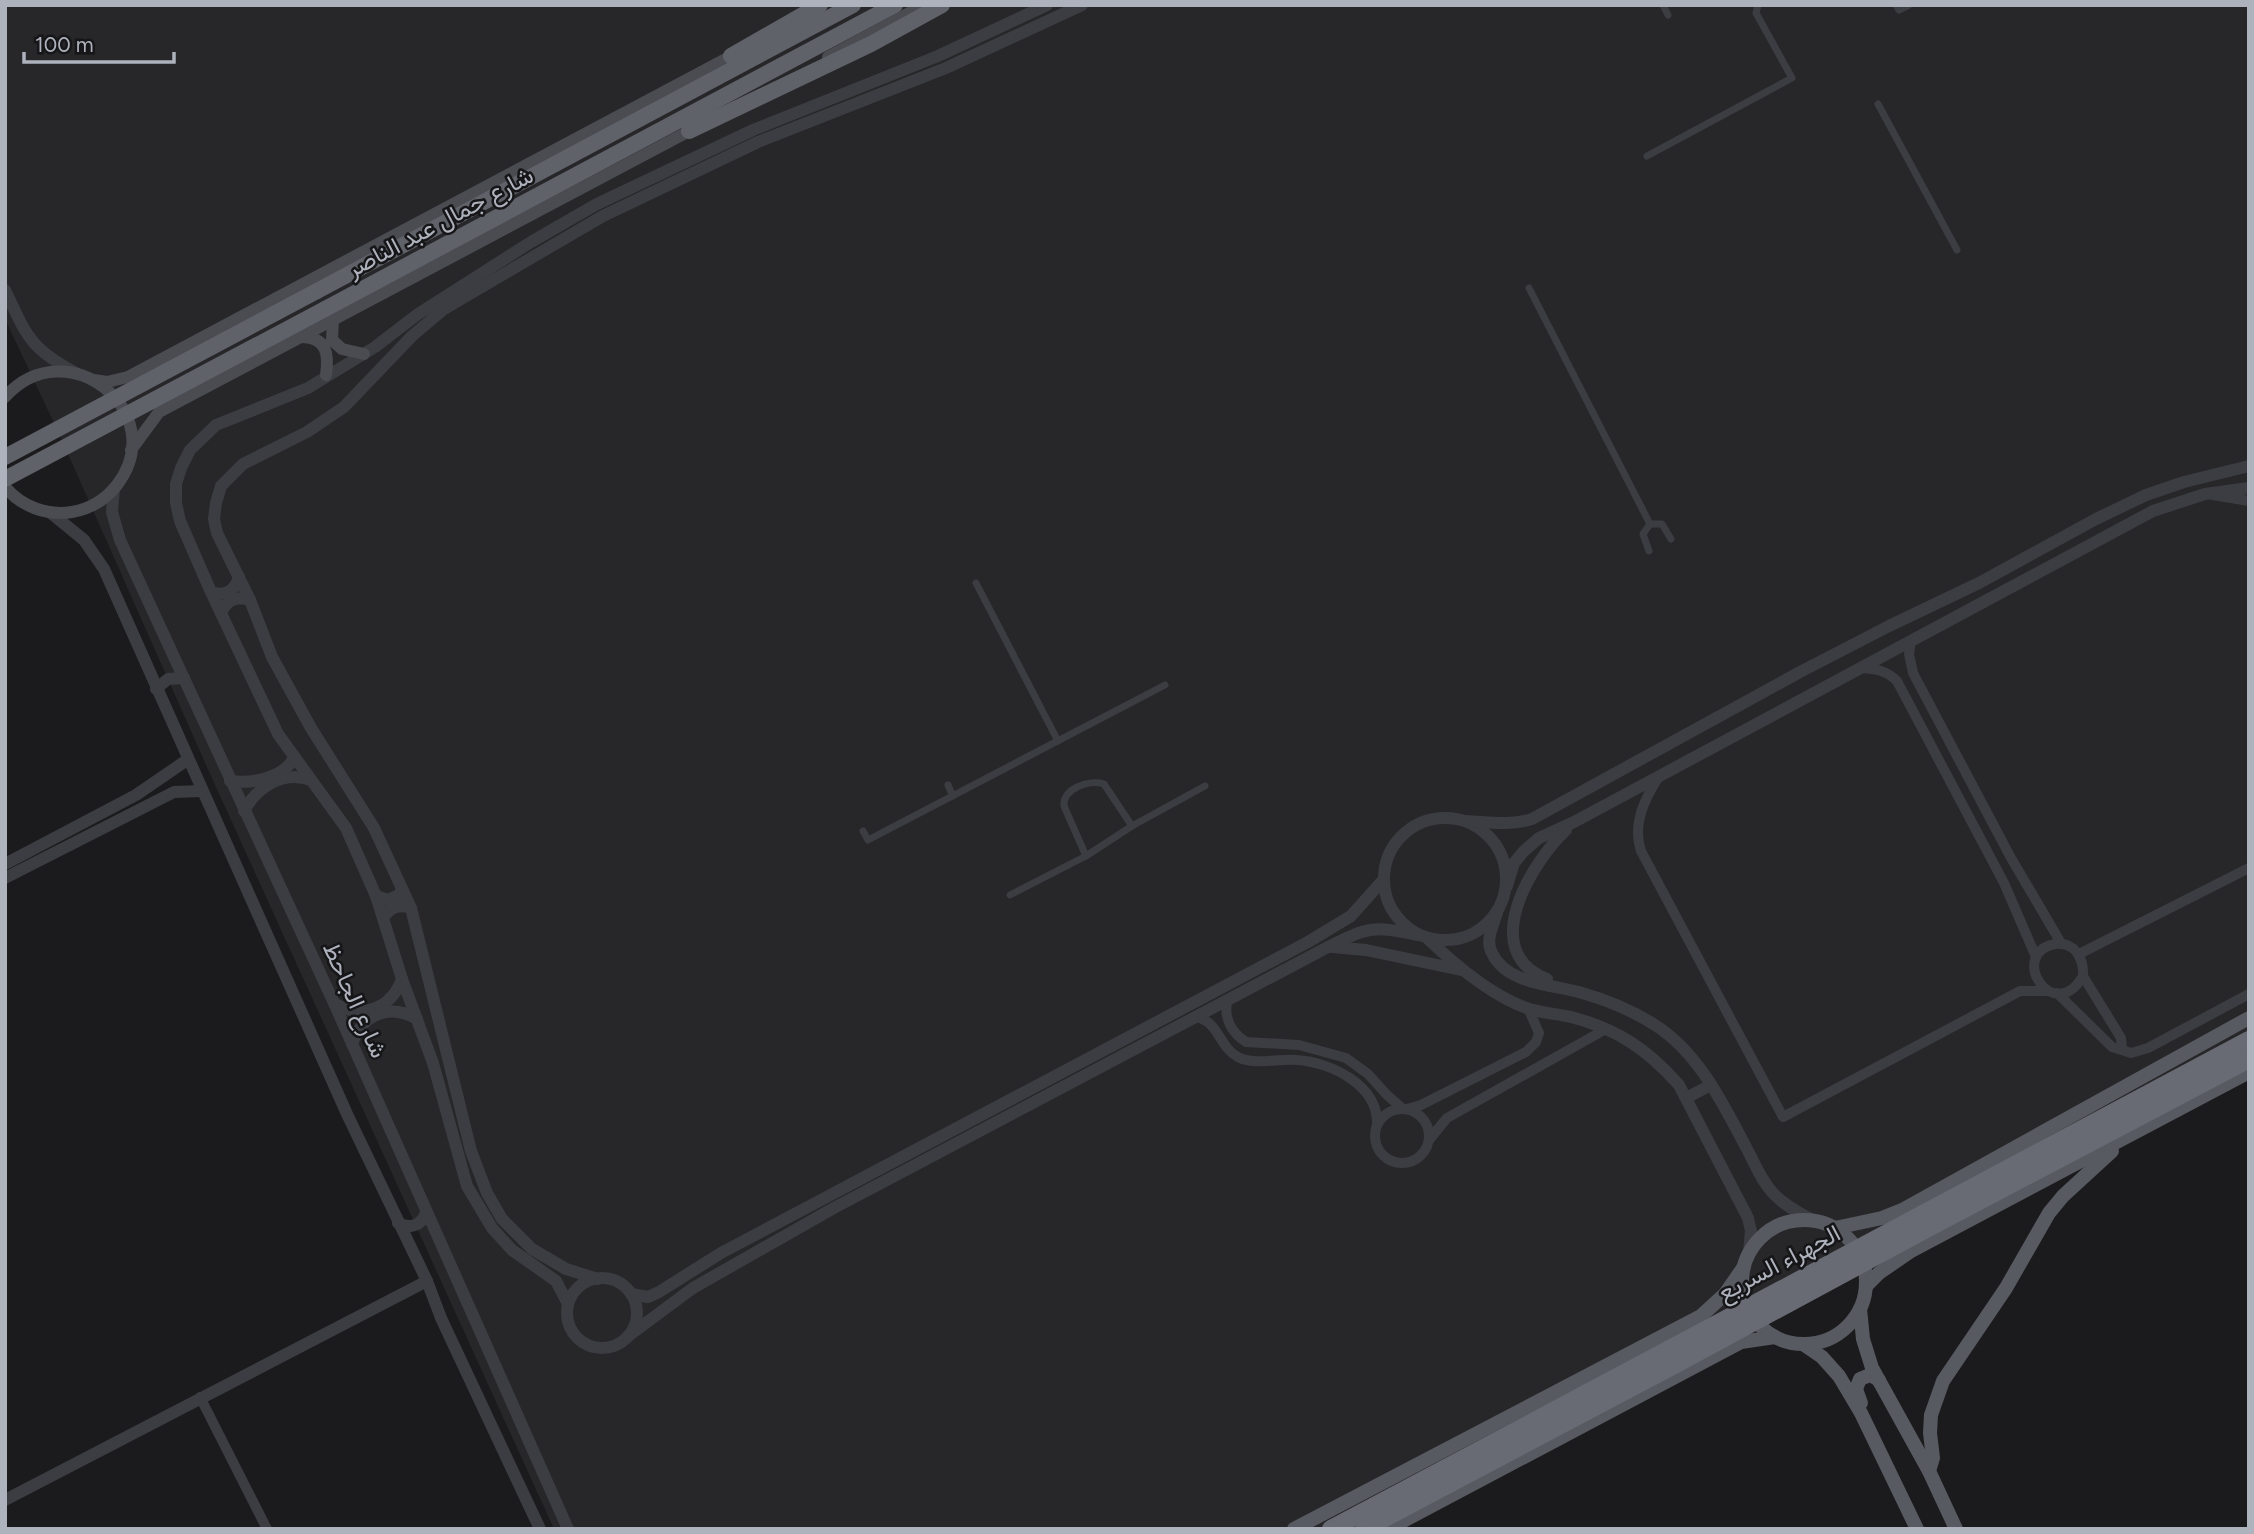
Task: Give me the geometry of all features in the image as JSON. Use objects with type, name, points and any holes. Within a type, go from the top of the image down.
[{"type":"highway","points":[[731,56],[820,5]]},
{"type":"highway","name":"شارع جمال عبد الناصر","points":[[5,457],[853,5]]},
{"type":"highway","name":"شارع جمال عبد الناصر","points":[[5,479],[895,5]]},
{"type":"highway","points":[[689,131],[871,44],[942,5]]},
{"type":"highway","name":"الجهراء السريع","points":[[1331,1529],[2249,1040]]},
{"type":"highway","name":"الجهراء السريع","points":[[1364,1529],[2249,1059]]},
{"type":"main road","points":[[5,397],[22,383],[57,371],[76,373],[107,382],[128,377],[827,5]]},
{"type":"main road","points":[[131,450],[159,412],[924,5]]},
{"type":"main road","points":[[334,319],[332,340],[342,349],[364,354]]},
{"type":"main road","points":[[301,337],[314,339],[324,348],[328,358],[326,375]]},
{"type":"main road","points":[[5,487],[20,501],[51,513],[85,509],[105,498],[114,488],[126,469],[131,450],[130,430],[123,410],[111,393],[94,380]]},
{"type":"main road","points":[[5,500],[20,501]]},
{"type":"main road","name":"الجهراء السريع","points":[[1835,1228],[1882,1218],[1902,1210],[2249,1018]]},
{"type":"main road","points":[[1866,1286],[1879,1273],[1911,1251],[2249,1072]]},
{"type":"main road","points":[[1929,1471],[1933,1458],[1931,1415],[1943,1381],[2012,1280],[2049,1213],[2063,1196],[2125,1138]]},
{"type":"main road","points":[[1775,1337],[1756,1322],[1745,1302],[1742,1291],[1743,1268],[1749,1252],[1763,1235],[1772,1229],[1792,1222],[1814,1221],[1835,1228],[1852,1243],[1863,1263],[1866,1286],[1860,1309],[1854,1319],[1837,1335],[1803,1344]]},
{"type":"main road","name":"الجهراء السريع","points":[[1294,1529],[1701,1315],[1725,1294],[1743,1268]]},
{"type":"main road","points":[[1860,1309],[1867,1356],[1929,1471],[1956,1529]]},
{"type":"main road","points":[[1388,1529],[1741,1342],[1775,1337],[1803,1344],[1830,1364],[1861,1413],[1917,1529]]},
{"type":"main road","points":[[1861,1413],[1857,1382],[1866,1375],[1879,1380]]},
{"type":"street","points":[[803,117],[1047,5]]},
{"type":"street","points":[[1082,5],[946,68],[771,129],[597,204],[542,235],[418,314],[364,354],[308,388],[216,425],[201,438],[185,459],[176,484],[180,521],[278,734],[346,828],[376,896],[440,1086],[462,1171],[474,1201],[502,1240],[524,1260],[556,1281],[568,1304],[569,1325],[579,1340],[587,1345],[606,1348],[615,1346],[693,1288],[832,1209],[1328,947],[1359,932],[1376,928],[1447,941],[1466,937],[1484,927],[1497,913]]},
{"type":"street","points":[[1663,5],[1668,15]]},
{"type":"street","points":[[1647,156],[1793,78],[1756,13],[1758,5]]},
{"type":"street","points":[[1896,5],[1899,10],[1909,5]]},
{"type":"street","points":[[1878,104],[1957,250]]},
{"type":"street","points":[[627,1337],[637,1316],[631,1294],[617,1282],[566,1269],[533,1249],[502,1219],[487,1193],[471,1151],[411,908],[374,828],[311,728],[272,657],[250,600],[216,533],[214,519],[221,486],[243,464],[307,432],[344,407],[412,336],[444,309],[603,216],[771,129]]},
{"type":"street","points":[[1529,288],[1650,524]]},
{"type":"street","points":[[5,290],[34,344],[46,356],[76,373]]},
{"type":"street","points":[[1749,1252],[1751,1231],[1748,1218],[1686,1098],[1665,1070],[1640,1046],[1606,1029],[1573,1017],[1528,1008],[1461,970],[1423,936],[1405,926],[1387,899],[1385,864],[1392,848],[1404,833],[1420,823],[1437,818],[1502,824],[1518,824],[1532,819],[1800,672],[1979,583],[2112,511],[2146,495],[2184,482],[2249,466]]},
{"type":"street","name":"شارع الجاحظ","points":[[114,488],[112,512],[120,540],[334,1003],[568,1529]]},
{"type":"street","points":[[1580,992],[1520,977],[1503,967],[1492,954],[1488,940],[1514,863],[1539,838],[1574,822],[2152,511],[2205,494],[2249,488]]},
{"type":"street","points":[[2205,494],[2249,501]]},
{"type":"street","points":[[2146,495],[2152,511]]},
{"type":"street","points":[[2112,511],[2121,527]]},
{"type":"street","points":[[51,513],[77,533],[98,558],[187,760],[427,1281],[441,1318],[540,1529]]},
{"type":"street","points":[[1650,524],[1662,524],[1671,539]]},
{"type":"street","points":[[1648,551],[1643,534],[1650,524]]},
{"type":"street","points":[[211,592],[226,594],[232,590],[239,577]]},
{"type":"street","points":[[976,583],[1058,741]]},
{"type":"street","points":[[221,613],[229,602],[236,599],[250,600]]},
{"type":"street","points":[[1911,641],[1910,663],[1926,697],[2011,858],[2061,943]]},
{"type":"street","points":[[1861,668],[1878,669],[1890,674],[1897,681],[2004,883],[2035,962],[2035,976],[2040,985],[2052,992],[2108,1044],[2131,1053],[2148,1048],[2249,994]]},
{"type":"street","points":[[156,689],[168,679],[184,678]]},
{"type":"street","points":[[863,831],[868,840],[1165,685]]},
{"type":"street","points":[[1909,705],[1926,697]]},
{"type":"street","points":[[1653,753],[1662,775]]},
{"type":"street","points":[[230,781],[256,782],[283,770],[291,764],[294,757]]},
{"type":"street","points":[[5,864],[165,777],[187,760]]},
{"type":"street","points":[[244,811],[259,790],[287,776],[299,775],[311,780]]},
{"type":"street","points":[[1662,775],[1640,813],[1638,830],[1641,851],[1783,1117],[2020,991],[2068,992],[2083,976],[2084,965],[2080,954],[2061,943],[2042,950],[2020,991]]},
{"type":"street","points":[[165,777],[172,783],[174,792]]},
{"type":"street","points":[[1086,856],[1064,806],[1067,793],[1091,782],[1104,784],[1132,826]]},
{"type":"street","points":[[948,785],[953,796]]},
{"type":"street","points":[[1010,895],[1086,856],[1132,826],[1205,786]]},
{"type":"street","points":[[5,878],[174,792],[202,791]]},
{"type":"street","points":[[1466,821],[1484,831],[1498,846],[1506,865],[1507,886]]},
{"type":"street","points":[[1574,822],[1551,845],[1532,874],[1513,919],[1512,941],[1517,955],[1535,975],[1609,1002],[1656,1026],[1678,1044],[1711,1085],[1767,1186],[1786,1205],[1814,1221]]},
{"type":"street","points":[[2080,954],[2249,868]]},
{"type":"street","points":[[631,1294],[648,1297],[659,1292],[722,1253],[1338,925],[1361,906],[1384,879]]},
{"type":"street","points":[[376,896],[388,900],[399,895],[402,889]]},
{"type":"street","points":[[383,918],[392,908],[411,908]]},
{"type":"street","points":[[1328,947],[1367,950],[1461,970]]},
{"type":"street","points":[[2083,976],[2121,1038],[2122,1049]]},
{"type":"street","points":[[334,1003],[355,1012],[378,1008],[391,999],[402,979]]},
{"type":"street","points":[[1211,993],[1223,1004],[1229,1023],[1246,1042],[1299,1045],[1346,1058],[1368,1074],[1387,1095],[1405,1109],[1415,1112],[1426,1124],[1429,1140]]},
{"type":"street","points":[[1377,1125],[1388,1113],[1421,1105],[1526,1052],[1539,1033],[1528,1008]]},
{"type":"street","points":[[352,1044],[359,1028],[378,1014],[402,1012],[417,1019]]},
{"type":"street","points":[[1197,1017],[1212,1024],[1228,1049],[1239,1058],[1254,1061],[1310,1061],[1347,1076],[1370,1098],[1376,1108],[1375,1133],[1379,1151],[1393,1162],[1402,1163],[1413,1161],[1421,1155],[1447,1118],[1606,1029]]},
{"type":"street","points":[[1686,1098],[1711,1085]]},
{"type":"street","points":[[1007,1100],[1014,1113]]},
{"type":"street","points":[[398,1223],[415,1226],[426,1213]]},
{"type":"street","points":[[568,1304],[583,1284],[598,1279]]},
{"type":"street","points":[[5,1500],[427,1281]]},
{"type":"street","points":[[200,1397],[267,1529]]},
{"type":"shaded area","points":[[5,5],[2249,5],[2249,1056],[1347,1529],[554,1529],[5,319]]}]
